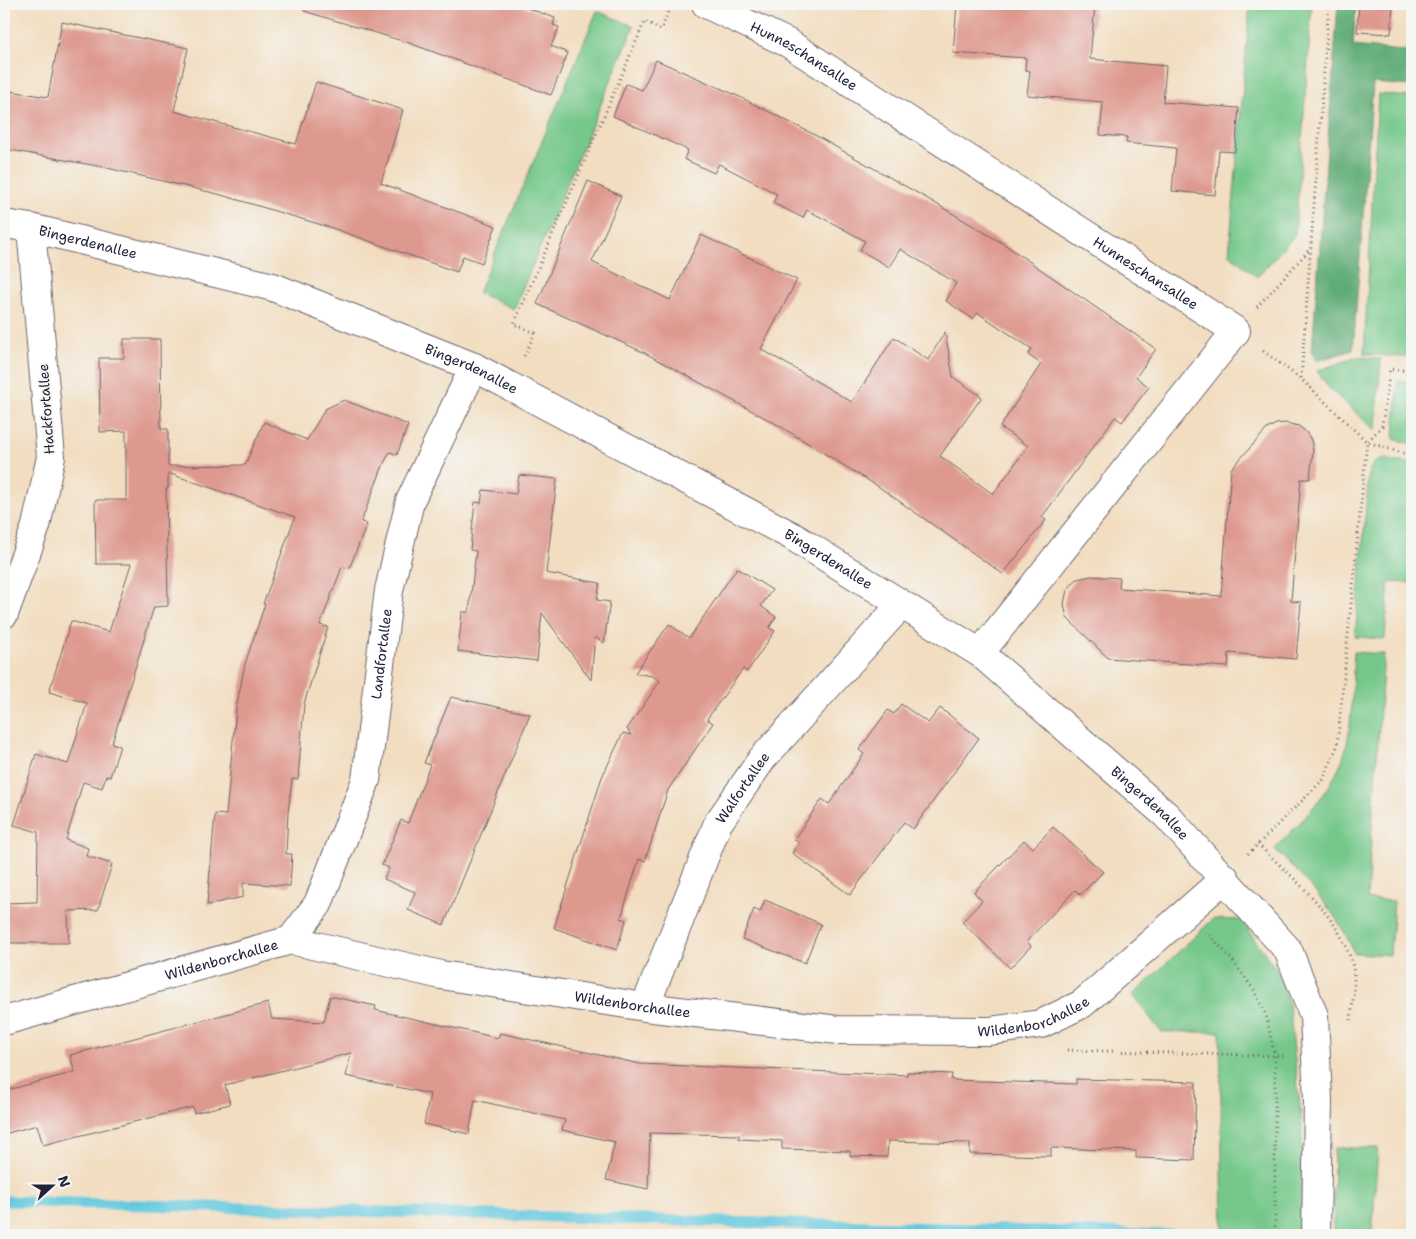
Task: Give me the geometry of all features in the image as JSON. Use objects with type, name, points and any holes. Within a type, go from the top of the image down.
[{"type":"street","name":"Hunneschansallee","points":[[706,4],[788,43],[1236,331]]},
{"type":"street","name":"Bingerdenallee","points":[[4,224],[31,228],[273,288],[474,367],[792,536],[980,653],[1166,815],[1225,878],[1288,950],[1314,1016],[1318,1099],[1316,1235]]},
{"type":"street","name":"Hackfortallee","points":[[4,614],[36,526],[51,457],[31,228]]},
{"type":"street","points":[[980,653],[1236,331]]},
{"type":"street","name":"Landfortallee","points":[[291,940],[318,904],[366,780],[389,590],[410,501],[474,367]]},
{"type":"street","name":"Walfortallee","points":[[645,1007],[718,823],[762,759],[901,604]]},
{"type":"street","name":"Wildenborchallee","points":[[4,1021],[291,940],[441,976],[645,1007],[838,1030],[989,1031],[1041,1024],[1082,1004],[1225,878]]},
{"type":"path","points":[[510,386],[535,333],[514,324],[645,21],[661,30],[672,4]]},
{"type":"path","points":[[1301,378],[1329,4]]},
{"type":"path","points":[[1311,248],[1236,331],[1301,378],[1367,442],[1412,456]]},
{"type":"path","points":[[1225,878],[1323,780],[1337,746],[1367,442],[1382,426],[1390,369],[1412,371]]},
{"type":"path","points":[[1187,911],[1233,961],[1254,990],[1266,1015],[1274,1056],[1275,1235]]},
{"type":"path","points":[[1041,1024],[1051,1050],[1316,1057]]},
{"type":"green space","points":[[1250,4],[1312,4],[1295,235],[1257,277],[1229,254]]},
{"type":"green space","points":[[1338,4],[1356,4],[1353,46],[1412,52],[1412,86],[1373,83],[1353,350],[1316,361],[1312,351]]},
{"type":"green space","points":[[597,11],[634,26],[514,309],[478,293]]},
{"type":"green space","points":[[1378,94],[1412,97],[1412,358],[1364,354]]},
{"type":"green space","points":[[1357,357],[1381,359],[1376,431],[1330,389],[1317,371]]},
{"type":"green space","points":[[1398,381],[1412,382],[1412,444],[1394,439]]},
{"type":"green space","points":[[1385,459],[1412,464],[1412,583],[1389,582],[1385,639],[1355,637],[1369,470],[1375,462]]},
{"type":"green space","points":[[1354,652],[1384,654],[1367,899],[1394,901],[1390,955],[1354,953],[1330,910],[1275,849],[1323,795],[1342,760],[1351,714]]},
{"type":"green space","points":[[1213,919],[1241,920],[1277,970],[1289,1004],[1302,1125],[1302,1235],[1223,1235],[1220,1032],[1161,1032],[1133,995]]},
{"type":"green space","points":[[1334,1148],[1378,1148],[1372,1235],[1333,1235]]},
{"type":"building","points":[[305,4],[516,4],[555,18],[553,25],[559,27],[551,46],[568,53],[551,95],[409,43],[304,11]]},
{"type":"building","points":[[957,4],[1095,4],[1090,59],[1166,66],[1163,102],[1239,108],[1235,152],[1219,151],[1215,195],[1172,191],[1176,148],[1126,143],[1127,137],[1100,135],[1103,102],[1027,95],[1030,71],[1025,70],[1026,58],[953,53]]},
{"type":"building","points":[[1359,4],[1393,4],[1391,34],[1357,32]]},
{"type":"building","points":[[62,22],[188,48],[174,111],[296,144],[316,82],[403,110],[381,183],[496,226],[482,263],[463,256],[457,272],[332,228],[218,194],[103,167],[4,149],[4,90],[48,97]]},
{"type":"building","points":[[656,60],[738,96],[813,134],[928,199],[1004,244],[1156,349],[1136,377],[1149,387],[1122,422],[1115,417],[1042,517],[1046,520],[1003,574],[879,487],[778,425],[645,353],[537,304],[588,181],[621,196],[592,262],[670,300],[701,235],[797,280],[761,349],[852,402],[894,337],[928,360],[945,332],[953,377],[982,397],[940,456],[993,494],[1028,446],[1000,427],[1041,364],[1028,355],[1032,349],[978,313],[973,319],[946,301],[956,283],[900,249],[889,267],[860,250],[865,241],[836,225],[807,210],[803,218],[773,203],[777,194],[719,164],[714,173],[684,159],[688,150],[613,116],[626,84],[642,90]]},
{"type":"building","points":[[124,339],[160,339],[161,429],[168,429],[168,466],[245,465],[264,422],[307,440],[325,409],[344,400],[408,425],[397,455],[390,452],[384,463],[361,522],[367,524],[349,569],[342,567],[320,625],[328,627],[304,704],[298,779],[292,779],[288,813],[286,854],[292,854],[290,886],[243,883],[243,897],[207,905],[215,814],[226,815],[236,709],[245,664],[265,604],[263,604],[295,517],[168,473],[168,489],[166,489],[168,606],[154,607],[112,743],[120,746],[110,777],[106,776],[102,788],[83,782],[66,840],[88,848],[86,856],[112,864],[98,910],[68,911],[69,943],[4,943],[4,903],[37,902],[38,832],[14,825],[36,754],[68,764],[87,703],[49,692],[71,621],[109,632],[131,564],[96,564],[95,500],[126,500],[126,431],[100,432],[99,358],[124,358]]},
{"type":"building","points":[[1285,423],[1299,426],[1306,432],[1311,440],[1313,450],[1310,479],[1301,479],[1291,601],[1301,602],[1296,659],[1229,653],[1228,667],[1108,658],[1067,618],[1064,604],[1067,590],[1077,579],[1091,576],[1120,578],[1119,588],[1221,596],[1231,469],[1267,429],[1276,424]]},
{"type":"building","points":[[519,475],[557,479],[546,573],[600,583],[597,600],[610,602],[604,643],[595,637],[591,680],[542,613],[537,661],[458,651],[462,612],[469,612],[476,551],[470,550],[475,502],[481,503],[483,490],[516,494]]},
{"type":"building","points":[[737,568],[772,590],[761,606],[776,617],[769,628],[775,631],[747,672],[743,669],[707,719],[713,723],[668,790],[645,861],[639,859],[621,918],[626,920],[617,950],[554,928],[602,777],[623,733],[631,735],[627,729],[660,681],[652,676],[635,673],[669,624],[689,638]]},
{"type":"building","points":[[451,697],[530,714],[444,925],[408,910],[415,892],[384,879],[389,868],[382,865],[401,820],[408,823],[430,765],[424,763]]},
{"type":"building","points":[[901,704],[928,723],[940,708],[979,738],[913,829],[904,822],[850,895],[792,853],[799,843],[794,839],[822,799],[829,804],[864,754],[859,750],[888,710],[894,714]]},
{"type":"building","points":[[1053,827],[1103,872],[1080,895],[1075,890],[1027,941],[1031,946],[1010,968],[962,922],[982,901],[974,892],[1024,840],[1033,848]]},
{"type":"building","points":[[765,900],[821,924],[805,963],[742,939],[754,909],[760,912]]},
{"type":"building","points":[[330,996],[376,1006],[375,1010],[498,1038],[500,1033],[640,1064],[907,1075],[907,1072],[952,1074],[951,1080],[1076,1084],[1076,1079],[1196,1082],[1194,1160],[1136,1158],[1136,1151],[1051,1148],[1051,1156],[970,1154],[970,1143],[888,1141],[887,1157],[850,1156],[850,1151],[782,1149],[782,1141],[739,1139],[739,1135],[650,1133],[648,1189],[606,1180],[615,1142],[562,1130],[565,1120],[475,1100],[469,1134],[424,1124],[430,1094],[346,1076],[351,1053],[225,1085],[230,1104],[194,1113],[193,1107],[43,1145],[37,1125],[4,1134],[4,1091],[75,1072],[70,1055],[268,1003],[272,1019],[324,1022]]},
{"type":"waterway","points":[[4,1201],[1174,1235]]}]
